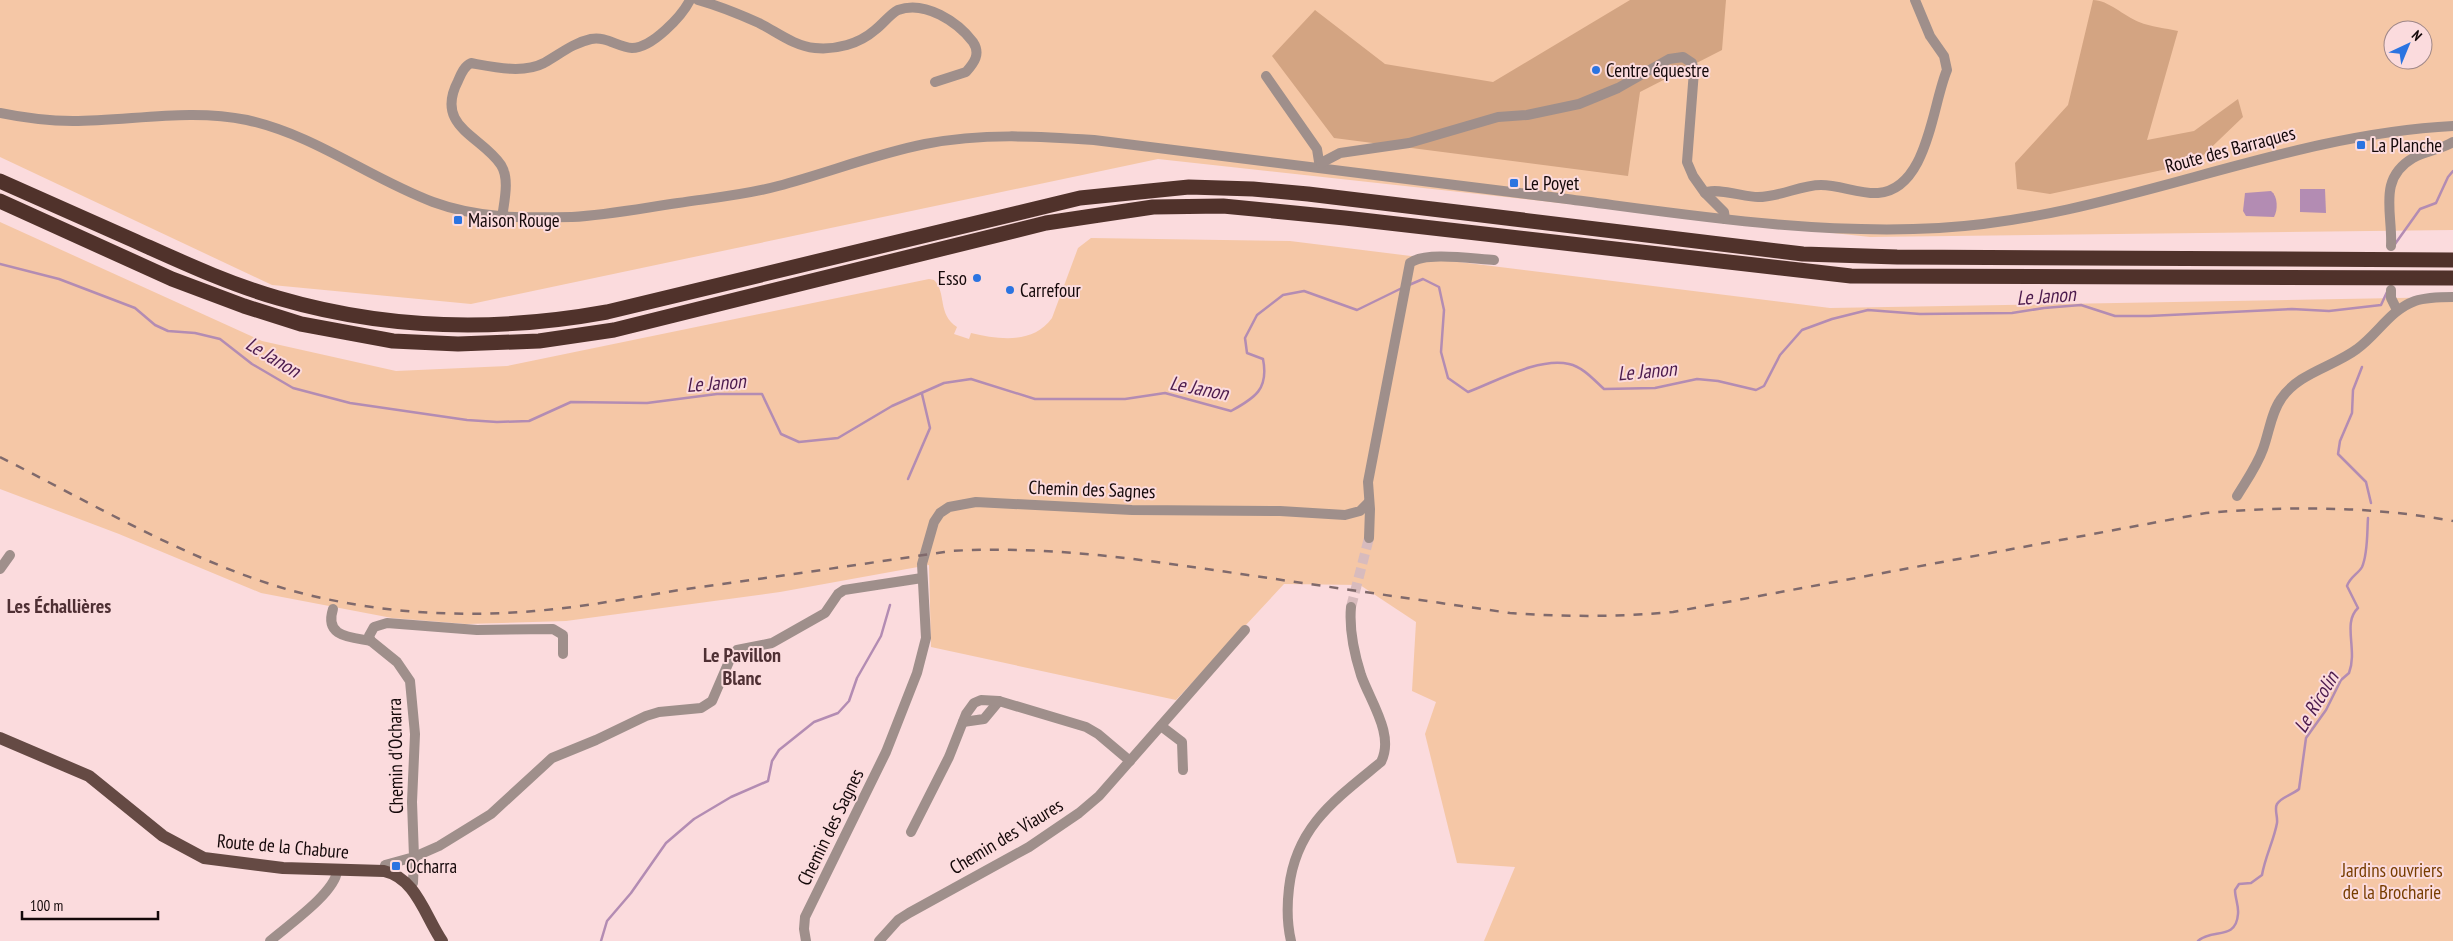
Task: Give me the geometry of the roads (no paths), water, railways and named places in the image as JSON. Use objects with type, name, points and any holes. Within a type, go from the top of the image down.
[{"type":"highway","points":[[0,181],[194,268],[247,288],[310,307],[353,316],[431,325],[500,325],[543,322],[600,313],[1080,198],[1189,187],[1253,188],[1308,194],[1803,254],[1907,257],[2453,260]]},
{"type":"highway","points":[[0,201],[172,279],[244,306],[301,324],[392,341],[458,344],[539,341],[614,330],[1046,223],[1117,211],[1171,206],[1223,206],[1259,209],[1851,276],[2453,278]]},
{"type":"main road","name":"Route de la Chabure","points":[[0,738],[89,776],[163,836],[204,858],[337,871],[384,872],[398,876],[410,886],[442,941]]},
{"type":"street","points":[[502,218],[505,187],[502,166],[464,132],[455,120],[452,110],[453,90],[466,66],[471,63],[522,68],[533,67],[578,43],[599,38],[631,48],[642,46],[673,22],[690,0]]},
{"type":"street","points":[[698,0],[720,6],[759,23],[800,45],[815,48],[833,48],[862,39],[898,10],[920,5],[939,13],[956,24],[976,47],[977,56],[966,72],[935,82]]},
{"type":"street","points":[[1706,193],[1711,191],[1743,196],[1770,196],[1822,184],[1879,192],[1888,190],[1907,178],[1918,163],[1947,70],[1944,56],[1927,30],[1914,0]]},
{"type":"street","points":[[1266,76],[1317,149],[1321,165],[1340,153],[1409,143],[1498,117],[1527,115],[1579,104],[1618,88],[1669,59],[1683,57],[1692,63],[1694,71],[1687,162],[1695,180],[1724,212],[1725,219]]},
{"type":"street","name":"Route des Barraques","points":[[0,113],[57,121],[167,116],[209,116],[243,119],[274,126],[307,139],[396,186],[431,201],[470,213],[502,218],[575,217],[607,214],[747,192],[808,178],[874,157],[925,144],[980,136],[1028,135],[1094,140],[1321,165],[1725,219],[1842,229],[1938,228],[2018,219],[2084,207],[2333,141],[2392,131],[2453,126]]},
{"type":"street","points":[[2391,246],[2388,201],[2394,178],[2412,159],[2453,142]]},
{"type":"street","points":[[1369,538],[1368,482],[1410,263],[1421,257],[1494,260]]},
{"type":"street","points":[[2391,290],[2391,298],[2397,310]]},
{"type":"street","points":[[2237,496],[2263,449],[2275,409],[2281,398],[2310,374],[2356,350],[2397,310],[2415,301],[2453,297]]},
{"type":"street","name":"Chemin des Sagnes","points":[[806,941],[804,929],[805,916],[886,752],[918,673],[926,638],[922,564],[934,522],[940,513],[949,507],[976,502],[1132,510],[1280,510],[1346,515],[1360,511],[1369,502]]},
{"type":"street","points":[[0,569],[10,555]]},
{"type":"street","points":[[384,872],[385,865],[414,857],[439,846],[496,810],[529,777],[558,755],[596,740],[646,716],[659,712],[707,706],[716,695],[733,653],[741,649],[772,643],[820,617],[844,590],[922,578]]},
{"type":"street","points":[[1292,941],[1288,896],[1296,853],[1302,838],[1321,815],[1381,762],[1385,754],[1383,729],[1356,656],[1350,619],[1351,607]]},
{"type":"street","name":"Chemin d'Ocharra","points":[[333,609],[330,618],[334,630],[341,634],[371,641],[397,662],[410,681],[415,740],[412,802],[414,857],[413,883],[410,886]]},
{"type":"street","points":[[371,641],[369,636],[374,626],[387,623],[477,630],[553,629],[563,635],[563,654]]},
{"type":"street","name":"Chemin des Viaures","points":[[879,941],[898,920],[1061,827],[1099,796],[1245,630]]},
{"type":"street","points":[[911,832],[949,756],[969,709],[974,703],[981,700],[999,701],[1091,729],[1130,761]]},
{"type":"street","points":[[963,722],[984,719],[999,701]]},
{"type":"street","points":[[1161,726],[1182,742],[1184,752],[1183,770]]},
{"type":"street","points":[[270,941],[325,892],[335,879],[337,871]]},
{"type":"waterway","name":"Le Janon","points":[[2395,244],[2420,209],[2436,203],[2448,177],[2453,171]]},
{"type":"waterway","name":"Le Janon","points":[[0,264],[59,279],[135,308],[155,325],[168,331],[195,333],[220,339],[252,364],[293,388],[350,403],[467,420],[497,422],[529,421],[571,402],[647,403],[717,394],[762,394],[781,434],[799,442],[838,438],[892,406],[944,383],[971,379],[1035,399],[1125,399],[1165,393],[1231,411],[1253,397],[1262,385],[1264,378],[1263,359],[1247,353],[1245,338],[1257,315],[1283,295],[1304,291],[1357,310],[1402,288]]},
{"type":"waterway","name":"Le Janon","points":[[1409,285],[1423,279],[1439,287],[1444,310],[1441,352],[1448,378],[1468,392],[1518,371],[1557,363],[1569,364],[1579,368],[1604,389],[1655,388],[1697,379],[1718,381],[1756,390],[1764,386],[1780,355],[1802,330],[1832,319],[1868,310],[1920,314],[2012,313],[2081,305],[2115,316],[2292,309],[2329,311],[2381,305],[2387,292]]},
{"type":"waterway","name":"Le Ricolin","points":[[2362,367],[2353,390],[2352,413],[2340,441],[2338,454],[2366,482],[2371,503]]},
{"type":"waterway","points":[[908,479],[930,428],[922,394]]},
{"type":"waterway","name":"Le Ricolin","points":[[2198,941],[2204,937],[2222,933],[2233,928],[2238,911],[2235,890],[2239,884],[2251,883],[2262,875],[2277,823],[2277,804],[2281,799],[2299,789],[2306,738],[2326,710],[2341,680],[2349,673],[2352,655],[2351,621],[2353,614],[2358,608],[2347,586],[2364,562],[2368,518]]},
{"type":"waterway","points":[[601,941],[607,921],[631,893],[666,843],[694,819],[731,797],[768,781],[772,761],[779,750],[814,722],[838,713],[849,701],[857,678],[881,636],[890,605]]},
{"type":"tunnel","points":[[1351,607],[1369,538]]},
{"type":"railway","points":[[0,457],[181,549],[256,579],[293,591],[352,604],[413,612],[474,614],[553,609],[610,602],[686,589],[951,551],[1024,550],[1133,559],[1510,613],[1612,616],[1673,612],[2206,513],[2299,508],[2361,510],[2391,512],[2453,521]]},
{"type":"place","name":"Centre équestre","points":[[1596,70]]},
{"type":"place","name":"La Planche","points":[[2361,145]]},
{"type":"place","name":"Le Poyet","points":[[1514,183]]},
{"type":"place","name":"Maison Rouge","points":[[458,220]]},
{"type":"place","name":"Esso","points":[[977,278]]},
{"type":"place","name":"Carrefour","points":[[1010,290]]},
{"type":"place","name":"Ocharra","points":[[396,866]]},
{"type":"district","name":"Les Échallières","points":[[59,606]]},
{"type":"district","name":"Le Pavillon Blanc","points":[[742,666]]},
{"type":"park label","name":"Jardins ouvriers de la Brocharie","points":[[2392,881]]}]
